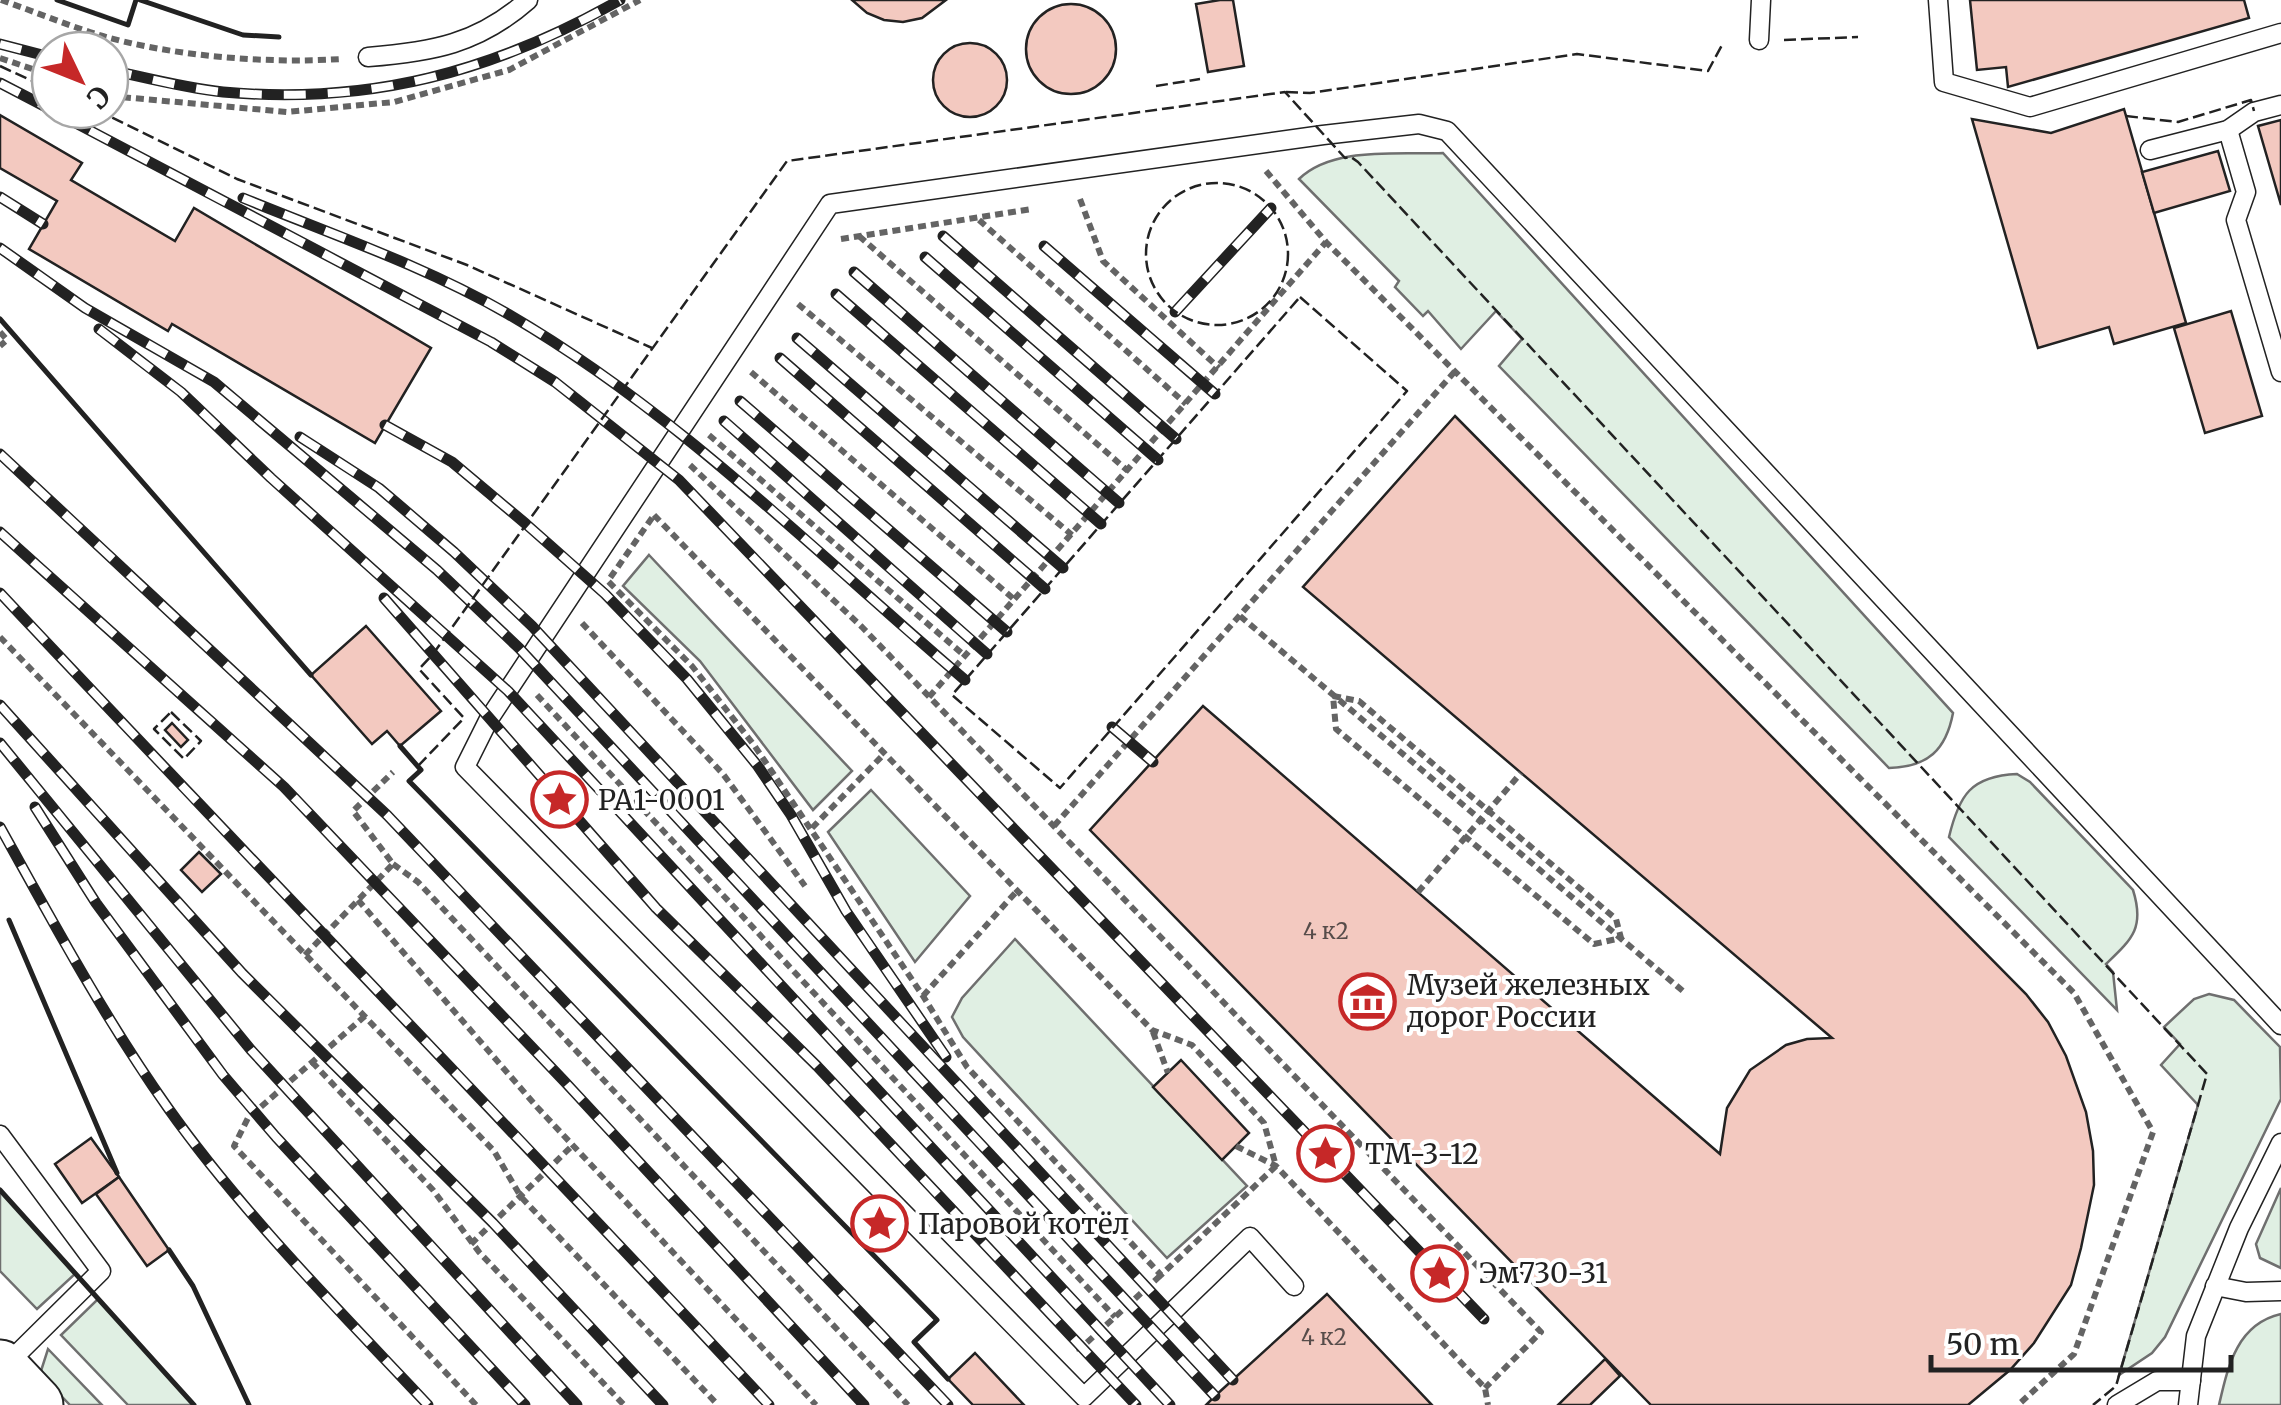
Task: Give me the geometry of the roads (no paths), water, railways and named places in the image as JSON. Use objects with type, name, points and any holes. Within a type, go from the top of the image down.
[{"type":"lane","points":[[368,58],[413,54],[468,40],[502,22],[528,0]]},
{"type":"lane","points":[[1758,40],[1760,0]]},
{"type":"lane","points":[[1938,0],[1944,82],[2030,107],[2281,34]]},
{"type":"lane","points":[[2150,150],[2228,130],[2254,112],[2281,105]]},
{"type":"lane","points":[[1294,1286],[1250,1237],[1084,1396],[465,767],[489,719],[830,204],[1419,124],[1447,131],[2281,1025]]},
{"type":"lane","points":[[2228,130],[2246,192],[2236,220],[2281,372]]},
{"type":"lane","points":[[0,1134],[101,1271],[12,1381]]},
{"type":"lane","points":[[2188,1405],[2196,1336],[2238,1228],[2281,1144]]},
{"type":"lane","points":[[2215,1286],[2246,1292],[2281,1291]]},
{"type":"lane","points":[[2118,1405],[2157,1380],[2191,1380]]},
{"type":"railway","points":[[130,74],[223,92],[277,95],[380,88],[429,78],[525,47],[620,0]]},
{"type":"railway","points":[[0,44],[30,52]]},
{"type":"railway","points":[[0,83],[30,99]]},
{"type":"railway","points":[[89,130],[491,342],[555,382],[679,480],[1484,1319]]},
{"type":"railway","points":[[0,197],[43,224]]},
{"type":"railway","points":[[243,198],[444,281],[508,314],[570,353],[630,395],[744,486],[965,680]]},
{"type":"railway","points":[[1175,312],[1271,208]]},
{"type":"railway","points":[[943,236],[1176,439]]},
{"type":"railway","points":[[1044,246],[1215,394]]},
{"type":"railway","points":[[0,248],[85,308],[214,382],[437,570],[519,648],[1215,1396]]},
{"type":"railway","points":[[925,257],[1158,460]]},
{"type":"railway","points":[[854,272],[1119,503]]},
{"type":"railway","points":[[836,294],[1101,524]]},
{"type":"railway","points":[[99,329],[181,392],[508,691],[1170,1405]]},
{"type":"railway","points":[[797,338],[1063,568]]},
{"type":"railway","points":[[780,358],[1045,589]]},
{"type":"railway","points":[[740,401],[1007,632]]},
{"type":"railway","points":[[724,421],[987,654]]},
{"type":"railway","points":[[385,425],[452,462],[526,524],[605,594],[687,679],[757,765],[791,815],[846,911],[946,1057]]},
{"type":"railway","points":[[300,437],[379,488],[532,626],[1233,1380]]},
{"type":"railway","points":[[0,454],[387,815],[948,1405]]},
{"type":"railway","points":[[0,532],[284,787],[565,1082],[864,1405]]},
{"type":"railway","points":[[0,593],[769,1405]]},
{"type":"railway","points":[[384,598],[656,908],[817,1066],[1136,1405]]},
{"type":"railway","points":[[0,705],[242,973],[493,1223],[663,1405]]},
{"type":"railway","points":[[1112,727],[1153,762]]},
{"type":"railway","points":[[0,743],[251,1050],[577,1405]]},
{"type":"railway","points":[[35,807],[96,903],[223,1075],[525,1405]]},
{"type":"railway","points":[[0,827],[101,1005],[197,1148],[260,1224],[428,1405]]},
{"type":"place","name":"РА1-0001","points":[[559,800]]},
{"type":"place","name":"Музей железных дорог России","points":[[1368,1001]]},
{"type":"place","name":"ТМ-3-12","points":[[1326,1154]]},
{"type":"place","name":"Паровой котёл","points":[[879,1224]]},
{"type":"place","name":"Эм730-31","points":[[1440,1273]]}]
